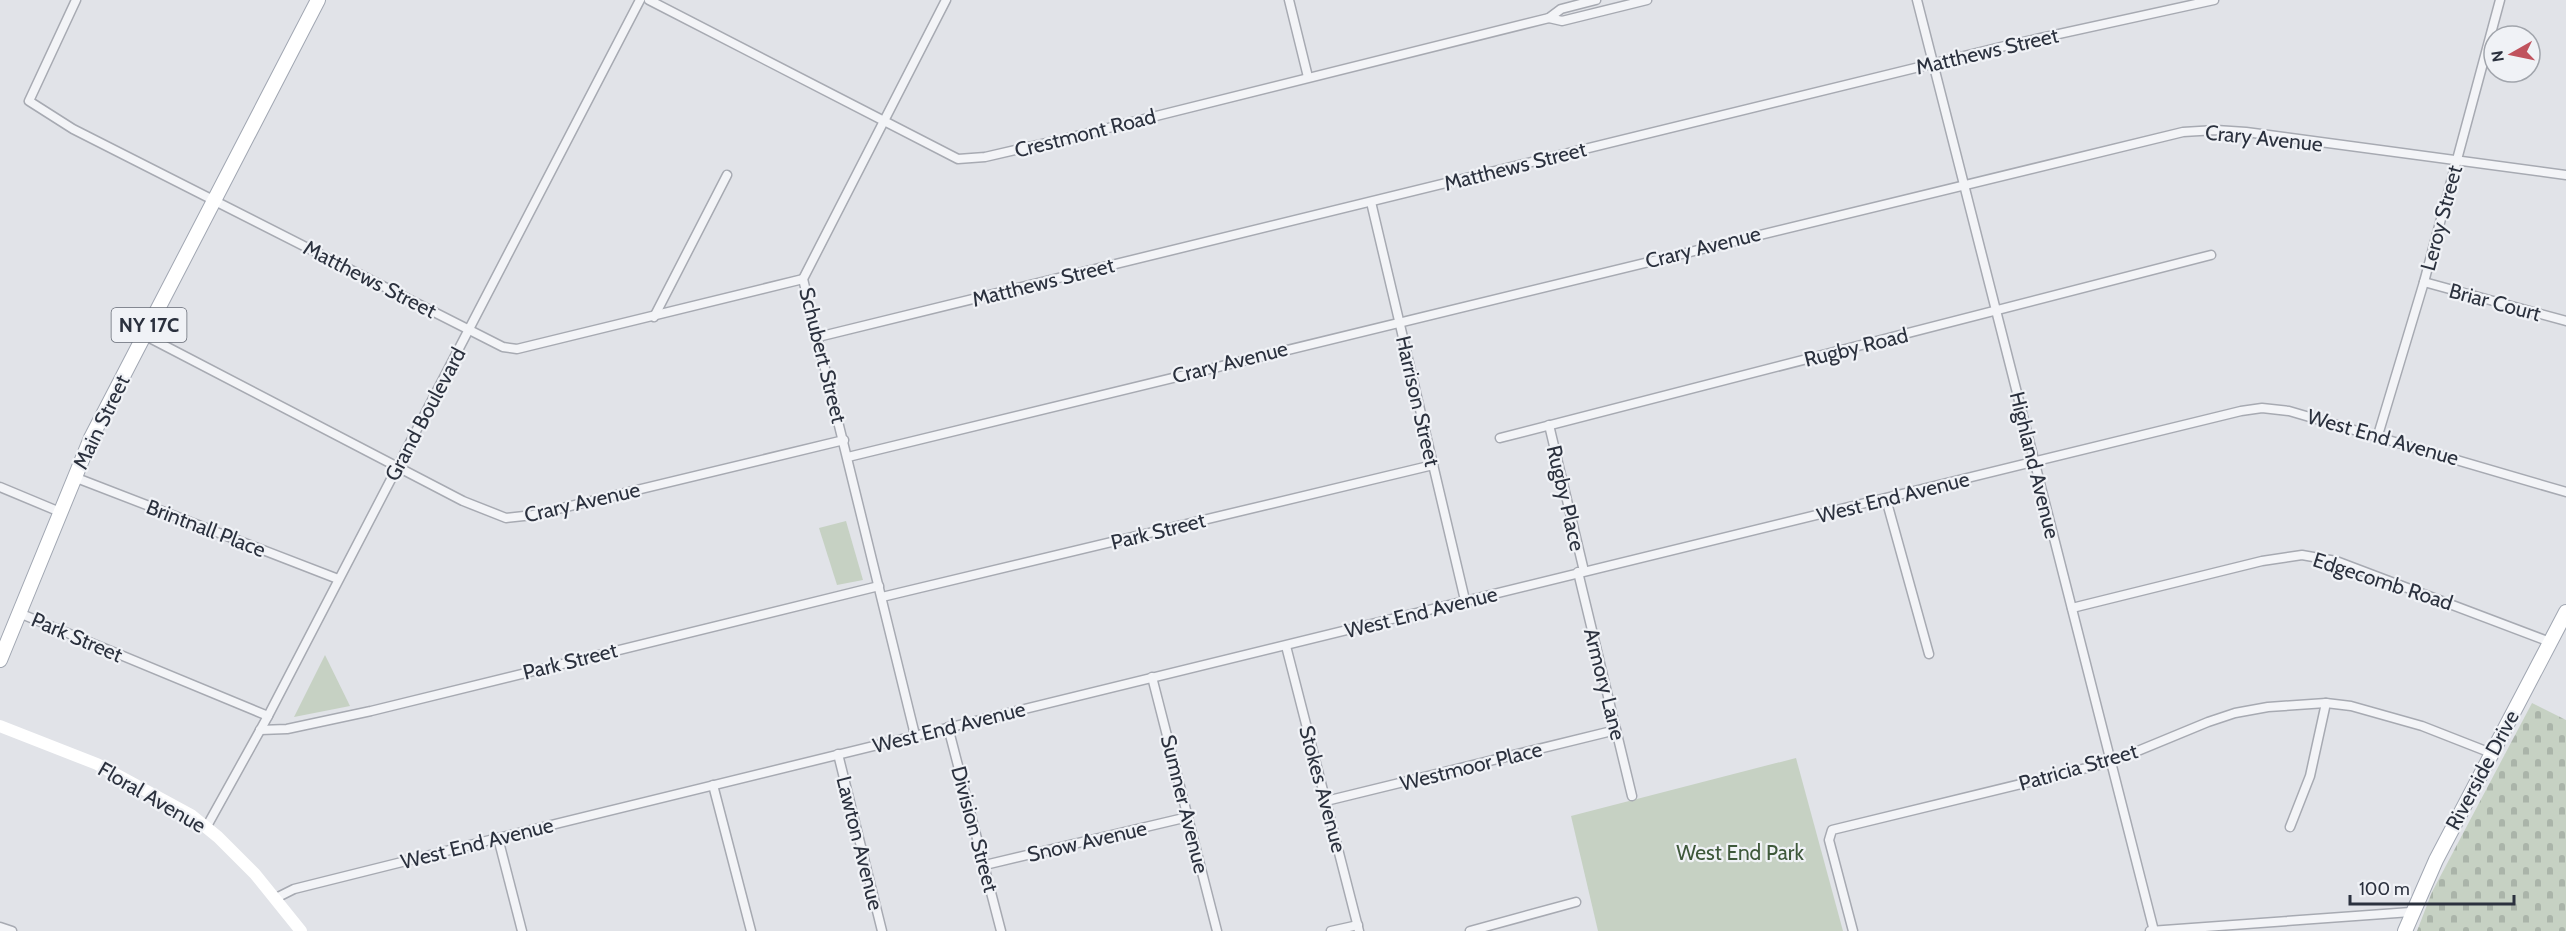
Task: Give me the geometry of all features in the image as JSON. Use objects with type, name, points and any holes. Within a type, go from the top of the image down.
[{"type":"main road","name":"Main Street","points":[[0,660],[74,477],[144,335],[318,0]]},
{"type":"main road","name":"Riverside Drive","points":[[2405,931],[2411,912],[2491,753],[2566,612]]},
{"type":"street","name":"Matthews Street","points":[[76,0],[29,101],[72,129],[503,347],[517,349],[803,279]]},
{"type":"street","name":"Grand Boulevard","points":[[207,826],[268,716],[640,0]]},
{"type":"street","name":"Crestmont Road","points":[[649,0],[884,123],[958,159],[968,159],[1068,138],[1549,18],[1561,9],[1596,0]]},
{"type":"street","name":"Schubert Street","points":[[915,735],[803,279],[946,0]]},
{"type":"street","points":[[1288,0],[1308,77]]},
{"type":"street","name":"Crestmont Road","points":[[1549,18],[1562,21],[1647,0]]},
{"type":"street","name":"Highland Avenue","points":[[1917,0],[2152,931]]},
{"type":"street","name":"Matthews Street","points":[[818,337],[1933,64],[2214,0]]},
{"type":"street","name":"Leroy Street","points":[[2378,435],[2424,282],[2500,0]]},
{"type":"street","name":"Crary Avenue","points":[[848,457],[2165,135],[2216,130],[2566,175]]},
{"type":"street","points":[[654,317],[727,175]]},
{"type":"street","name":"Harrison Street","points":[[1371,202],[1466,600]]},
{"type":"street","name":"Rugby Road","points":[[1500,438],[2211,255]]},
{"type":"street","name":"Briar Court","points":[[2424,282],[2566,321]]},
{"type":"street","name":"Crary Avenue","points":[[144,335],[398,465],[463,501],[496,515],[517,518],[844,440]]},
{"type":"street","name":"West End Avenue","points":[[276,898],[294,889],[498,838],[2241,411],[2262,408],[2289,411],[2378,435],[2566,492]]},
{"type":"street","name":"Rugby Place","points":[[1549,425],[1581,572]]},
{"type":"street","name":"Park Street","points":[[882,597],[1433,465]]},
{"type":"street","name":"Brintnall Place","points":[[74,477],[338,579]]},
{"type":"street","points":[[0,487],[60,512]]},
{"type":"street","points":[[1886,499],[1929,654]]},
{"type":"street","name":"Edgecomb Road","points":[[2072,608],[2262,561],[2313,556],[2347,565],[2550,642]]},
{"type":"street","name":"Armory Lane","points":[[1581,572],[1632,796]]},
{"type":"street","name":"Park Street","points":[[260,730],[287,729],[371,711],[879,586]]},
{"type":"street","name":"Park Street","points":[[19,613],[268,716]]},
{"type":"street","name":"Stokes Avenue","points":[[1286,646],[1359,928]]},
{"type":"street","name":"Sumner Avenue","points":[[1152,677],[1217,931]]},
{"type":"street","points":[[2290,827],[2310,776],[2326,703]]},
{"type":"street","name":"Patricia Street","points":[[1853,931],[1829,840],[1832,830],[2111,762],[2235,713],[2268,707],[2326,703],[2376,711],[2491,753]]},
{"type":"street","name":"Floral Avenue","points":[[0,726],[111,771],[207,826],[276,898],[301,931]]},
{"type":"street","name":"Division Street","points":[[948,727],[1001,931]]},
{"type":"street","name":"Westmoor Place","points":[[1326,801],[1616,730]]},
{"type":"street","name":"Lawton Avenue","points":[[838,754],[882,931]]},
{"type":"street","points":[[713,785],[751,931]]},
{"type":"street","name":"Snow Avenue","points":[[985,865],[1188,817]]},
{"type":"street","points":[[498,838],[522,931]]},
{"type":"street","points":[[1470,931],[1576,902]]},
{"type":"street","points":[[2152,931],[2411,912]]},
{"type":"street","points":[[0,927],[12,931]]},
{"type":"street","points":[[1331,931],[1359,928]]},
{"type":"green space","points":[[846,521],[863,580],[837,585],[819,528]]},
{"type":"green space","points":[[325,655],[350,706],[294,717]]},
{"type":"green space","points":[[2532,703],[2566,720],[2566,931],[2417,931],[2432,892]]},
{"type":"green space","name":"West End Park","points":[[1796,758],[1843,931],[1598,931],[1571,816]]}]
